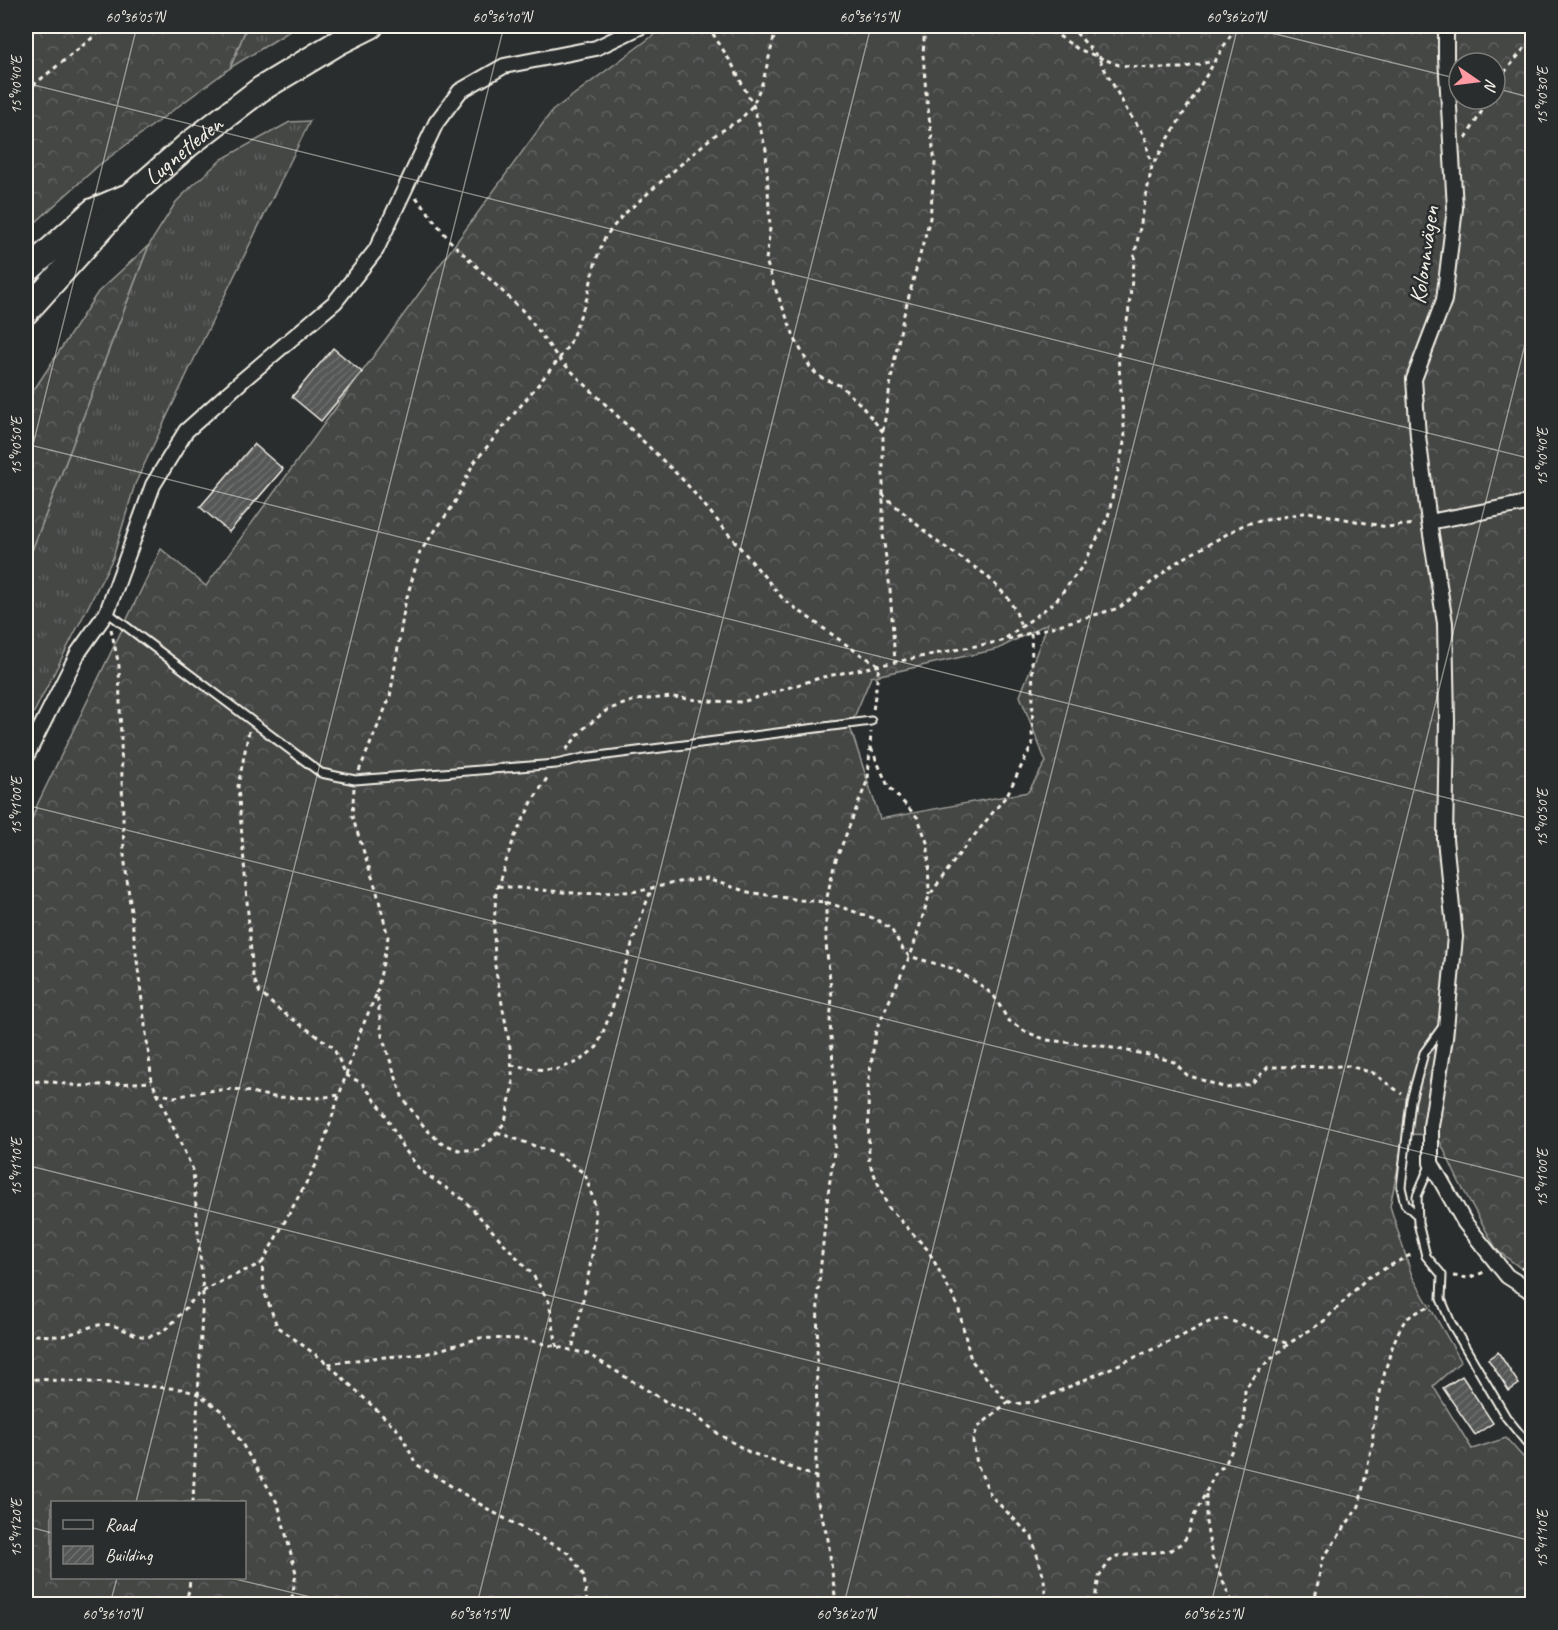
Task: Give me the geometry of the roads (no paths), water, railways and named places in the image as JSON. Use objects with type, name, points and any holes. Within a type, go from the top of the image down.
[{"type":"highway","name":"Lugnetleden","points":[[26,312],[131,195],[189,145],[261,89],[339,42],[371,26]]},
{"type":"highway","points":[[26,272],[93,211],[131,195]]},
{"type":"street","points":[[26,757],[78,653],[107,612],[153,485],[186,431],[335,302],[376,250],[436,123],[460,91],[504,66],[596,48],[642,26]]},
{"type":"street","name":"Kolonnvägen","points":[[1431,1163],[1431,1126],[1447,1021],[1455,938],[1445,838],[1447,721],[1445,622],[1418,436],[1414,379],[1444,300],[1455,208],[1446,26]]},
{"type":"street","points":[[1429,522],[1533,502]]},
{"type":"street","points":[[1431,1163],[1465,1223],[1499,1267],[1507,1276],[1533,1292]]},
{"type":"lane","points":[[107,612],[321,773],[355,780],[556,764],[583,758],[871,720]]},
{"type":"lane","points":[[1418,1215],[1405,1204],[1401,1187],[1411,1100],[1424,1053],[1447,1021]]},
{"type":"lane","points":[[1431,1163],[1417,1196],[1418,1223],[1425,1256],[1442,1275],[1442,1299],[1451,1323],[1506,1417],[1533,1449]]}]
